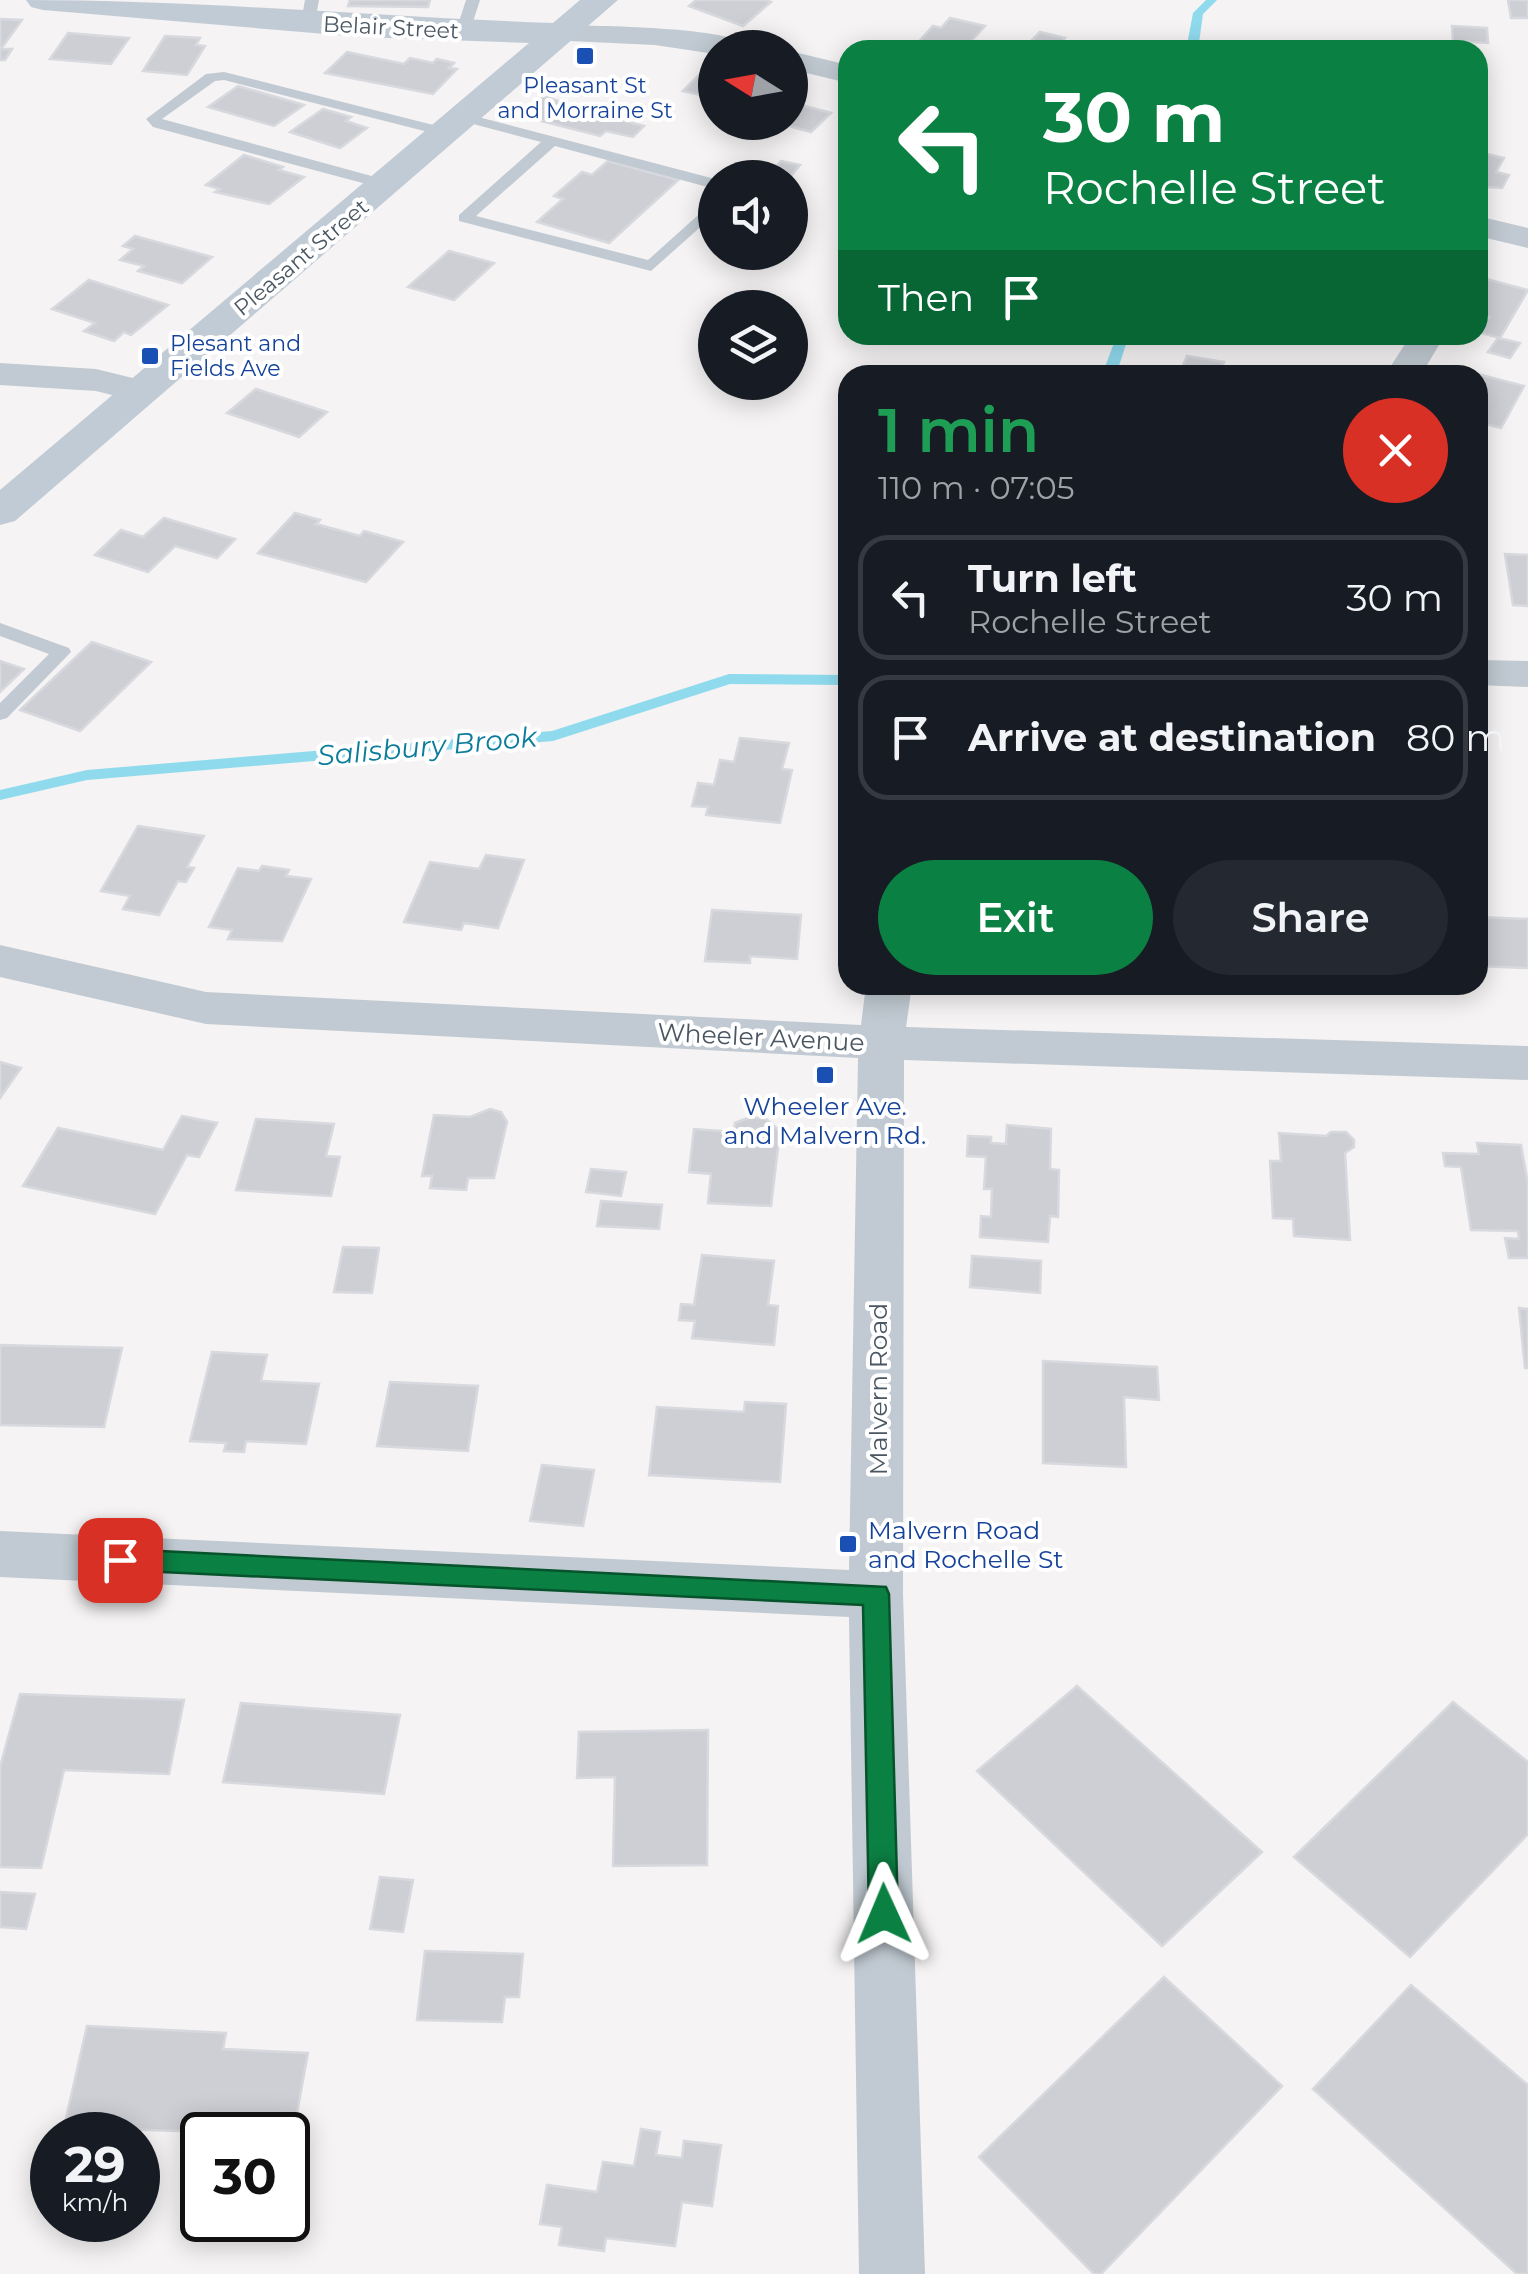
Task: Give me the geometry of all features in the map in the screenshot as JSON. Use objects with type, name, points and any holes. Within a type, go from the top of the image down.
[{"type":"main road","name":"Belair Street","points":[[43,0],[468,15],[559,34]]},
{"type":"main road","name":"Pleasant Street","points":[[0,512],[601,0]]},
{"type":"street","points":[[559,34],[655,36],[698,42]]},
{"type":"street","points":[[808,64],[838,72]]},
{"type":"street","points":[[1488,237],[1528,238]]},
{"type":"street","points":[[0,374],[96,380],[140,391]]},
{"type":"street","points":[[1488,672],[1528,674]]},
{"type":"street","name":"Wheeler Avenue","points":[[0,961],[206,1008],[881,1043],[1528,1063]]},
{"type":"street","name":"Malvern Road","points":[[888,995],[881,1043],[876,1594],[892,2274]]},
{"type":"street","points":[[0,1554],[876,1594]]},
{"type":"lane","points":[[385,184],[158,124],[153,119],[211,78],[224,76],[552,141],[698,180]]},
{"type":"lane","points":[[552,141],[465,218],[650,266],[698,221]]},
{"type":"lane","points":[[0,630],[62,652],[0,714]]},
{"type":"building","points":[[350,0],[430,0],[428,7],[348,6]]},
{"type":"building","points":[[696,0],[771,2],[743,26],[689,6]]},
{"type":"building","points":[[1508,0],[1528,0],[1528,18],[1511,18]]},
{"type":"building","points":[[950,18],[985,26],[972,40],[920,40],[933,26],[941,28]]},
{"type":"building","points":[[0,19],[22,20],[1,49],[12,49],[5,60],[0,60]]},
{"type":"building","points":[[1452,26],[1487,28],[1488,40],[1453,40]]},
{"type":"building","points":[[1040,32],[1065,38],[1063,40],[1032,40]]},
{"type":"building","points":[[68,33],[129,38],[111,64],[50,59]]},
{"type":"building","points":[[165,36],[200,38],[196,45],[205,46],[187,75],[143,71]]},
{"type":"building","points":[[347,52],[404,64],[410,58],[433,63],[437,59],[454,63],[449,68],[457,69],[433,94],[325,73]]},
{"type":"building","points":[[698,76],[698,94],[683,91]]},
{"type":"building","points":[[238,86],[304,105],[274,126],[208,107]]},
{"type":"building","points":[[544,96],[586,111],[590,107],[617,114],[612,118],[644,126],[633,137],[606,131],[600,136],[522,116]]},
{"type":"building","points":[[808,107],[831,113],[811,132]]},
{"type":"building","points":[[323,109],[351,117],[346,121],[367,128],[340,148],[290,132]]},
{"type":"building","points":[[1488,154],[1504,158],[1496,172],[1509,175],[1502,188],[1488,187]]},
{"type":"building","points":[[244,155],[304,177],[269,204],[215,192],[220,189],[206,185]]},
{"type":"building","points":[[608,161],[678,180],[609,243],[537,222],[563,199],[554,196],[582,172],[592,175]]},
{"type":"building","points":[[135,236],[212,257],[182,283],[138,271],[144,266],[120,260],[133,249],[123,246]]},
{"type":"building","points":[[449,251],[494,263],[454,300],[408,287]]},
{"type":"building","points":[[1488,279],[1528,290],[1500,338],[1488,335]]},
{"type":"building","points":[[89,280],[168,305],[131,335],[124,332],[114,341],[84,331],[95,323],[52,309]]},
{"type":"building","points":[[1498,338],[1520,343],[1510,358],[1488,352]]},
{"type":"building","points":[[1187,356],[1224,362],[1223,365],[1183,365]]},
{"type":"building","points":[[1488,377],[1524,386],[1501,428],[1488,425]]},
{"type":"building","points":[[256,389],[327,412],[299,437],[227,413]]},
{"type":"building","points":[[295,513],[320,520],[316,524],[360,536],[364,531],[403,542],[366,582],[258,553]]},
{"type":"building","points":[[164,518],[235,539],[217,558],[175,546],[148,572],[95,555],[121,530],[143,537]]},
{"type":"building","points":[[1505,554],[1528,555],[1528,606],[1513,605]]},
{"type":"building","points":[[92,642],[151,662],[80,731],[20,710]]},
{"type":"building","points":[[0,661],[24,669],[0,692]]},
{"type":"building","points":[[740,738],[789,743],[782,769],[792,770],[780,823],[706,815],[708,807],[692,806],[698,783],[714,785],[720,760],[734,762]]},
{"type":"building","points":[[138,826],[204,836],[187,867],[194,868],[186,882],[178,881],[159,915],[123,909],[130,896],[101,891]]},
{"type":"building","points":[[486,855],[524,860],[498,928],[464,923],[461,930],[404,922],[430,862],[479,869]]},
{"type":"building","points":[[262,866],[289,870],[286,876],[311,879],[282,941],[228,939],[232,930],[209,927],[238,868],[259,871]]},
{"type":"building","points":[[712,910],[801,915],[797,959],[750,956],[750,963],[705,961]]},
{"type":"building","points":[[1488,917],[1528,919],[1528,968],[1488,966]]},
{"type":"building","points":[[0,1062],[21,1068],[0,1098]]},
{"type":"building","points":[[490,1109],[501,1112],[507,1122],[494,1178],[468,1178],[466,1190],[430,1188],[432,1176],[422,1176],[434,1115],[470,1117]]},
{"type":"building","points":[[182,1116],[217,1123],[199,1157],[187,1155],[155,1214],[23,1186],[58,1128],[163,1150]]},
{"type":"building","points":[[750,1117],[766,1119],[780,1131],[771,1206],[708,1203],[711,1174],[689,1172],[694,1129],[734,1132],[735,1123]]},
{"type":"building","points":[[256,1119],[334,1124],[326,1156],[340,1157],[331,1196],[236,1190]]},
{"type":"building","points":[[1007,1125],[1051,1129],[1050,1169],[1059,1170],[1058,1217],[1050,1216],[1048,1242],[980,1237],[981,1216],[991,1217],[992,1189],[984,1189],[986,1157],[967,1156],[968,1136],[991,1137],[991,1143],[1006,1144]]},
{"type":"building","points":[[1346,1132],[1354,1140],[1354,1147],[1345,1153],[1350,1240],[1294,1236],[1293,1219],[1273,1218],[1270,1161],[1281,1161],[1279,1133],[1326,1136]]},
{"type":"building","points":[[1477,1143],[1521,1145],[1528,1184],[1528,1258],[1509,1258],[1505,1238],[1519,1239],[1518,1231],[1471,1230],[1461,1167],[1445,1166],[1443,1153],[1479,1154]]},
{"type":"building","points":[[591,1169],[626,1172],[621,1196],[586,1192]]},
{"type":"building","points":[[601,1201],[662,1205],[659,1229],[597,1226]]},
{"type":"building","points":[[343,1247],[379,1248],[372,1293],[334,1292]]},
{"type":"building","points":[[702,1255],[774,1261],[768,1305],[778,1306],[774,1345],[692,1338],[695,1321],[679,1320],[681,1304],[694,1305]]},
{"type":"building","points":[[972,1256],[1041,1261],[1040,1293],[970,1287]]},
{"type":"building","points":[[1519,1308],[1528,1309],[1528,1368],[1525,1368]]},
{"type":"building","points":[[0,1345],[122,1348],[104,1427],[0,1425]]},
{"type":"building","points":[[212,1352],[267,1355],[261,1381],[319,1384],[306,1444],[246,1441],[244,1452],[224,1451],[226,1443],[190,1441]]},
{"type":"building","points":[[1043,1361],[1157,1367],[1159,1400],[1124,1397],[1126,1467],[1043,1463]]},
{"type":"building","points":[[390,1382],[478,1386],[468,1451],[377,1446]]},
{"type":"building","points":[[745,1402],[786,1404],[780,1482],[649,1475],[657,1407],[744,1412]]},
{"type":"building","points":[[542,1465],[594,1470],[583,1526],[530,1521]]},
{"type":"building","points":[[1077,1686],[1262,1852],[1162,1946],[977,1771]]},
{"type":"building","points":[[20,1694],[184,1700],[169,1774],[64,1770],[41,1868],[0,1867],[0,1767]]},
{"type":"building","points":[[1453,1702],[1528,1762],[1528,1834],[1410,1957],[1294,1857]]},
{"type":"building","points":[[241,1703],[400,1715],[384,1794],[223,1782]]},
{"type":"building","points":[[708,1730],[707,1865],[613,1866],[615,1777],[577,1778],[579,1732]]},
{"type":"building","points":[[380,1877],[413,1880],[403,1932],[370,1929]]},
{"type":"building","points":[[0,1892],[35,1894],[26,1929],[0,1927]]},
{"type":"building","points":[[425,1951],[523,1954],[519,1997],[505,1997],[502,2022],[417,2020]]},
{"type":"building","points":[[1164,1977],[1282,2086],[1101,2274],[1094,2274],[979,2157]]},
{"type":"building","points":[[1411,1985],[1528,2085],[1528,2274],[1517,2274],[1313,2089]]},
{"type":"building","points":[[87,2026],[226,2033],[223,2049],[308,2053],[297,2112],[180,2112],[180,2131],[160,2130],[160,2112],[67,2112]]},
{"type":"building","points":[[641,2129],[660,2132],[656,2155],[682,2158],[684,2141],[721,2145],[712,2206],[682,2202],[675,2246],[606,2238],[604,2251],[559,2245],[562,2227],[540,2224],[547,2185],[597,2192],[603,2162],[634,2166]]},
{"type":"waterway","name":"Salisbury Brook","points":[[1194,40],[1198,13],[1212,0]]},
{"type":"waterway","name":"Salisbury Brook","points":[[1112,365],[1120,345]]},
{"type":"waterway","name":"Salisbury Brook","points":[[0,795],[87,775],[553,736],[729,679],[838,680]]},
{"type":"place","name":"Pleasant St and Morraine St","points":[[585,56]]},
{"type":"place","name":"Plesant and Fields Ave","points":[[150,356]]},
{"type":"place","name":"Wheeler Ave. and Malvern Rd.","points":[[825,1075]]},
{"type":"place","name":"Malvern Road and Rochelle St","points":[[848,1544]]},
{"type":"route","points":[[120,1560],[876,1594],[884,1914]]}]
